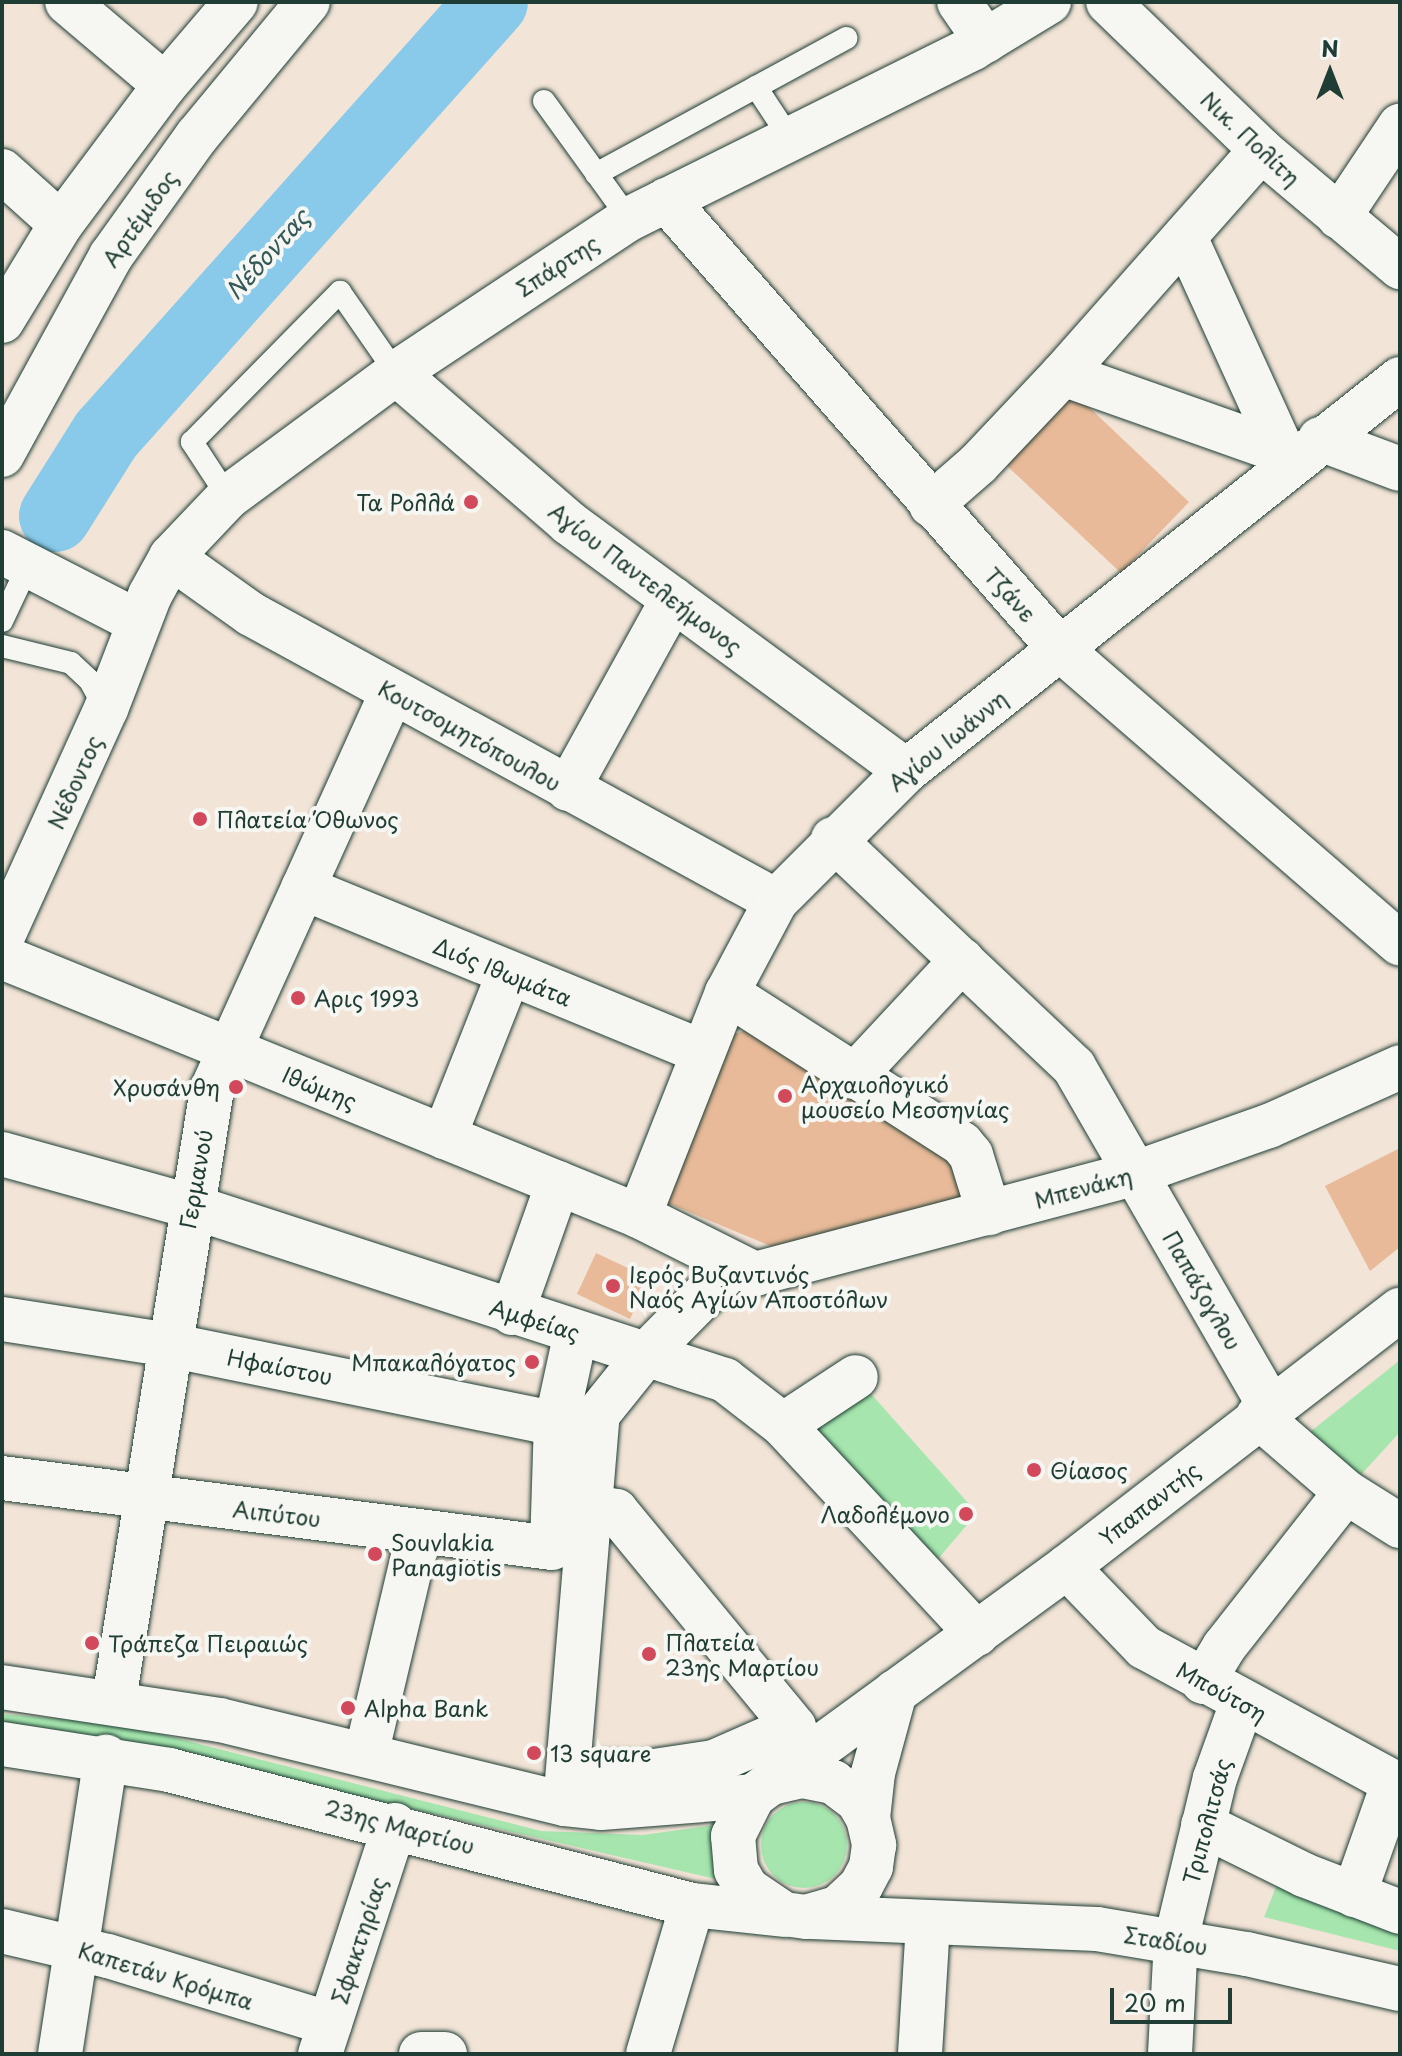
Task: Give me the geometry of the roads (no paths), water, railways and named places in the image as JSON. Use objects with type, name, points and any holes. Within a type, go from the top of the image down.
[{"type":"street","points":[[67,2],[165,85]]},
{"type":"street","points":[[2,321],[61,224],[165,85],[236,2]]},
{"type":"street","name":"Αρτέμιδος","points":[[2,455],[111,256],[197,136],[308,2]]},
{"type":"street","points":[[959,2],[986,41]]},
{"type":"street","name":"Σπάρτης","points":[[138,622],[171,557],[228,497],[396,373],[648,210],[986,41],[1049,2]]},
{"type":"street","name":"Νικ. Πολίτη","points":[[1108,2],[1261,150],[1400,267]]},
{"type":"street","points":[[1339,217],[1400,126]]},
{"type":"street","points":[[931,505],[978,464],[1063,374],[1261,150]]},
{"type":"street","points":[[2,171],[61,224]]},
{"type":"street","name":"Τζάνε","points":[[648,210],[931,505],[1060,649],[1400,944]]},
{"type":"street","points":[[1185,237],[1299,451]]},
{"type":"street","name":"Αγίου Παντελεήμονος","points":[[396,373],[549,507],[906,771]]},
{"type":"street","points":[[1063,374],[1299,451],[1400,469]]},
{"type":"street","name":"Αγίου Ιωάννη","points":[[639,1216],[727,993],[776,901],[833,839],[906,771],[1060,649],[1299,451],[1400,379]]},
{"type":"street","name":"Κουτσομητόπουλου","points":[[171,557],[251,614],[776,901]]},
{"type":"street","points":[[15,559],[138,622]]},
{"type":"street","points":[[568,789],[673,599]]},
{"type":"street","name":"Νέδοντος","points":[[2,938],[106,709],[138,622]]},
{"type":"street","name":"Γερμανού","points":[[114,1700],[190,1206],[212,1089],[392,693]]},
{"type":"street","name":"Παπάζογλου","points":[[833,839],[1074,1067],[1136,1173],[1264,1411],[1346,1492],[1400,1526]]},
{"type":"street","name":"Διός Ιθωμάτα","points":[[303,888],[702,1052]]},
{"type":"street","name":"Ιθώμης","points":[[2,957],[639,1216],[745,1269]]},
{"type":"street","points":[[853,1077],[962,960]]},
{"type":"street","points":[[444,1137],[509,973]]},
{"type":"street","points":[[727,993],[853,1077],[962,1144],[971,1155],[989,1213]]},
{"type":"street","name":"Μπενάκη","points":[[745,1269],[989,1213],[1136,1173],[1269,1126],[1400,1067]]},
{"type":"street","name":"Αμφείας","points":[[2,1154],[190,1206],[725,1380],[783,1425],[977,1634]]},
{"type":"street","points":[[512,1313],[558,1183]]},
{"type":"street","points":[[571,1503],[598,1414],[647,1353],[745,1269]]},
{"type":"street","name":"Υπαπαντής","points":[[762,1789],[1067,1567],[1264,1411],[1400,1310]]},
{"type":"street","name":"Ηφαίστου","points":[[2,1319],[169,1345],[556,1424]]},
{"type":"street","points":[[566,1788],[571,1503],[556,1424],[576,1332]]},
{"type":"street","points":[[783,1425],[856,1377]]},
{"type":"street","name":"Αιπύτου","points":[[2,1478],[552,1548],[571,1503]]},
{"type":"street","points":[[1203,1682],[1224,1647],[1346,1492]]},
{"type":"street","points":[[566,1788],[714,1762],[794,1727],[616,1511],[571,1503]]},
{"type":"street","points":[[366,1755],[419,1531]]},
{"type":"street","name":"Μπούτση","points":[[1067,1567],[1144,1647],[1203,1682],[1397,1785]]},
{"type":"street","points":[[2,1687],[114,1700],[366,1755],[566,1788],[601,1808],[762,1789],[802,1776],[833,1782],[858,1801],[871,1826],[896,1896],[928,1922],[920,2054]]},
{"type":"street","points":[[762,1789],[733,1836],[736,1870],[764,1905],[801,1916],[837,1908],[861,1886],[871,1867],[873,1773],[895,1692]]},
{"type":"street","name":"Τριπολιτσάς","points":[[1170,2054],[1176,1940],[1203,1825],[1242,1703]]},
{"type":"street","name":"23ης Μαρτίου","points":[[2,1744],[106,1757],[395,1825],[692,1905],[801,1916],[928,1922]]},
{"type":"street","points":[[60,2054],[106,1757]]},
{"type":"street","points":[[1354,1895],[1397,1785]]},
{"type":"street","name":"Σφακτηρίας","points":[[325,2039],[395,1825]]},
{"type":"street","points":[[1203,1825],[1354,1895],[1400,1912]]},
{"type":"street","points":[[648,2054],[692,1905]]},
{"type":"street","name":"Σταδίου","points":[[928,1922],[1072,1926],[1176,1940],[1400,1989]]},
{"type":"street","name":"Καπετάν Κρόμπα","points":[[2,1931],[76,1948],[325,2039]]},
{"type":"street","points":[[421,2054],[445,2054]]},
{"type":"lane","points":[[596,174],[846,38]]},
{"type":"lane","points":[[756,87],[789,137]]},
{"type":"lane","points":[[544,101],[596,174],[648,210]]},
{"type":"lane","points":[[228,497],[192,442],[340,292],[396,373]]},
{"type":"lane","points":[[2,621],[15,559]]},
{"type":"lane","points":[[2,646],[71,663],[90,681],[106,709]]},
{"type":"waterway","name":"Νέδoντας","points":[[55,516],[106,435],[492,2]]},
{"type":"place","name":"Τα Ρολλά","points":[[471,502]]},
{"type":"place","name":"Πλατεία Όθωνος","points":[[200,819]]},
{"type":"place","name":"Αρις 1993","points":[[298,998]]},
{"type":"place","name":"Χρυσάνθη","points":[[236,1087]]},
{"type":"place","name":"Αρχαιολογικό μουσείο Μεσσηνίας","points":[[785,1096]]},
{"type":"place","name":"Ιερός Βυζαντινός Ναός Αγίων Αποστόλων","points":[[613,1286]]},
{"type":"place","name":"Μπακαλόγατος","points":[[532,1362]]},
{"type":"place","name":"Θίασος","points":[[1034,1470]]},
{"type":"place","name":"Λαδολέμονο","points":[[966,1514]]},
{"type":"place","name":"Souvlakia Panagiotis","points":[[375,1554]]},
{"type":"place","name":"Τράπεζα Πειραιώς","points":[[92,1643]]},
{"type":"place","name":"Πλατεία 23ης Μαρτίου","points":[[649,1654]]},
{"type":"place","name":"Alpha Bank","points":[[348,1708]]},
{"type":"place","name":"13 square","points":[[534,1753]]}]
